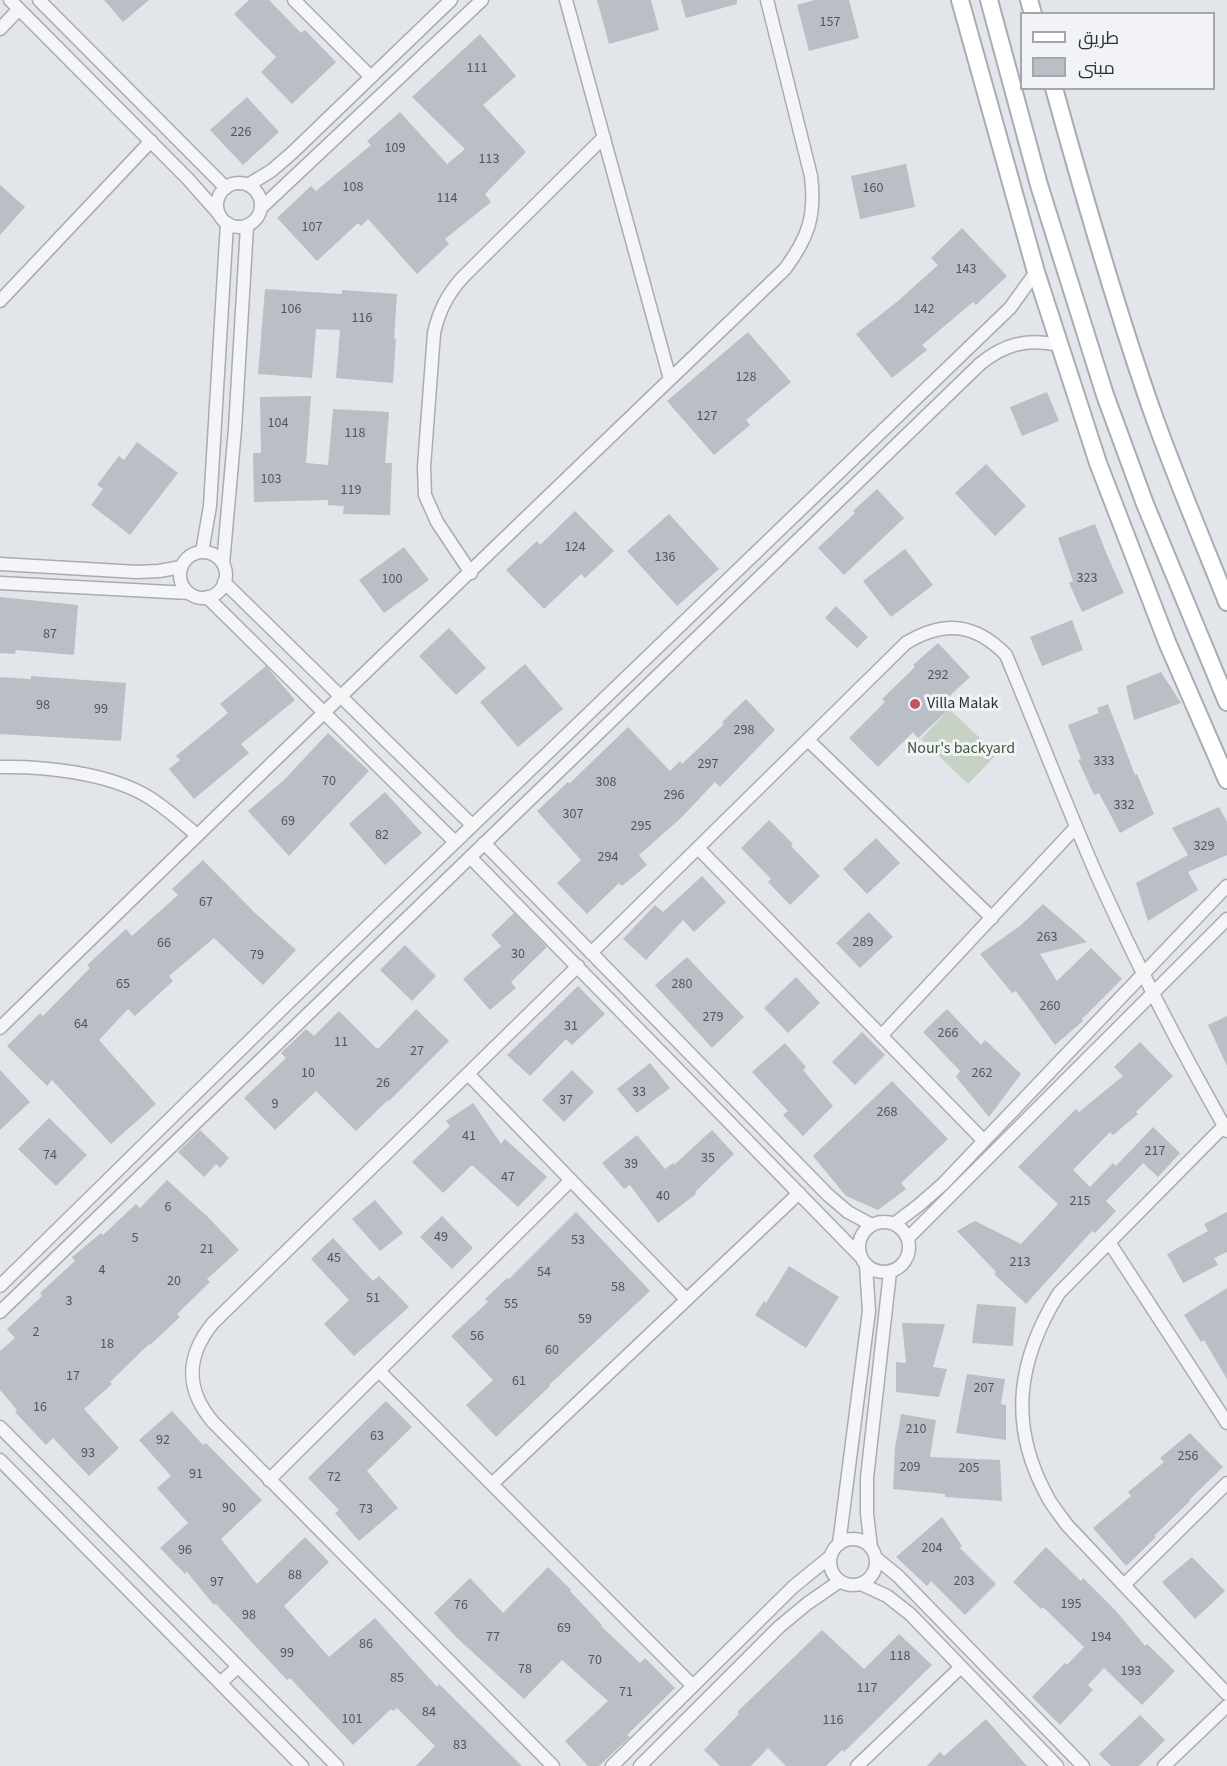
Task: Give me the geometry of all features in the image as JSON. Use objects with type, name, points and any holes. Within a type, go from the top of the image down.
[{"type":"main road","points":[[960,0],[1036,272],[1122,530],[1167,642],[1227,780]]},
{"type":"main road","points":[[989,0],[1039,185],[1105,394],[1145,504],[1227,702]]},
{"type":"main road","points":[[1055,90],[1077,173],[1141,379],[1227,603]]},
{"type":"street","points":[[10,0],[223,218],[236,227],[247,226],[256,219],[261,208],[482,0]]},
{"type":"street","points":[[39,0],[226,188]]},
{"type":"street","points":[[294,0],[371,77]]},
{"type":"street","points":[[248,185],[282,162],[451,0]]},
{"type":"street","points":[[566,0],[670,379]]},
{"type":"street","points":[[0,1028],[323,712],[471,573],[785,269],[800,248],[808,231],[813,195],[811,176],[767,0]]},
{"type":"street","points":[[0,29],[19,9]]},
{"type":"street","points":[[471,573],[430,509],[423,481],[437,318],[443,303],[462,278],[604,137]]},
{"type":"street","points":[[0,301],[150,141]]},
{"type":"street","points":[[202,552],[210,506],[215,427],[223,218],[219,197],[226,188],[236,184],[248,185],[257,192],[261,208]]},
{"type":"street","points":[[0,583],[189,593],[201,597],[207,597],[221,589],[225,570],[223,564],[235,429],[247,226]]},
{"type":"street","points":[[0,1286],[286,1005],[1010,308],[1036,272]]},
{"type":"street","points":[[0,1312],[980,364],[991,355],[1017,343],[1031,341],[1059,345]]},
{"type":"street","points":[[215,427],[235,429]]},
{"type":"street","points":[[189,593],[181,581],[181,567],[189,556],[202,552],[214,555],[223,564]]},
{"type":"street","points":[[0,564],[137,572],[181,567]]},
{"type":"street","points":[[224,582],[472,825]]},
{"type":"street","points":[[207,597],[472,855],[863,1261],[873,1270],[890,1272],[901,1266],[909,1250],[905,1232],[887,1222],[872,1225],[862,1235],[859,1242],[863,1261],[869,1311],[839,1544]]},
{"type":"street","points":[[591,953],[906,643],[922,633],[940,628],[959,627],[977,632],[993,641],[1006,654],[1076,827],[1143,974],[1225,1128],[1059,1293],[1043,1319],[1024,1377],[1022,1408],[1026,1439],[1034,1468],[1047,1496],[1067,1525],[1227,1694]]},
{"type":"street","points":[[624,679],[639,694]]},
{"type":"street","points":[[808,740],[992,918]]},
{"type":"street","points":[[0,767],[19,767],[108,779],[147,796],[197,835]]},
{"type":"street","points":[[881,1036],[1076,827]]},
{"type":"street","points":[[484,843],[828,1195],[848,1212],[872,1225]]},
{"type":"street","points":[[698,848],[984,1141]]},
{"type":"street","points":[[894,1224],[932,1195],[1227,886]]},
{"type":"street","points":[[908,1238],[1227,919]]},
{"type":"street","points":[[553,1766],[269,1480],[203,1410],[192,1380],[192,1365],[203,1335],[213,1323],[578,966]]},
{"type":"street","points":[[286,1005],[300,1020]]},
{"type":"street","points":[[468,1074],[686,1299]]},
{"type":"street","points":[[269,1480],[571,1180]]},
{"type":"street","points":[[492,1484],[799,1193]]},
{"type":"street","points":[[1109,1242],[1227,1423]]},
{"type":"street","points":[[861,1584],[871,1576],[874,1570],[874,1553],[867,1513],[867,1478],[890,1272]]},
{"type":"street","points":[[379,1371],[692,1685]]},
{"type":"street","points":[[0,1427],[337,1766]]},
{"type":"street","points":[[0,1460],[302,1766]]},
{"type":"street","points":[[1124,1585],[1227,1483]]},
{"type":"street","points":[[612,1766],[793,1587],[831,1556],[839,1544],[845,1540],[860,1540],[1083,1766]]},
{"type":"street","points":[[831,1556],[831,1567],[840,1581],[847,1584],[861,1584],[887,1596],[899,1605],[1057,1766]]},
{"type":"street","points":[[640,1766],[779,1627],[840,1581]]},
{"type":"street","points":[[857,1766],[961,1666]]},
{"type":"street","points":[[220,1683],[238,1667]]},
{"type":"street","points":[[1164,1766],[1227,1706]]},
{"type":"green space","name":"Nour's backyard","points":[[949,709],[997,754],[968,784],[921,739]]},
{"type":"building","points":[[104,0],[149,0],[123,22]]},
{"type":"building","points":[[249,0],[269,0],[301,33],[305,30],[336,62],[292,104],[261,72],[276,57],[234,14]]},
{"type":"building","points":[[597,0],[651,0],[659,30],[609,44]]},
{"type":"building","points":[[681,0],[737,0],[737,4],[686,18]]},
{"type":"building","points":[[815,0],[849,0],[859,38],[809,51],[797,5]]},
{"type":"building","points":[[480,34],[516,76],[483,105],[526,152],[485,194],[491,202],[445,239],[449,244],[417,274],[368,219],[361,226],[358,223],[317,261],[277,218],[311,186],[316,191],[371,145],[367,141],[400,112],[447,164],[465,149],[412,97]]},
{"type":"building","points":[[247,97],[279,132],[243,165],[210,130]]},
{"type":"building","points":[[906,164],[915,207],[860,219],[851,176]]},
{"type":"building","points":[[0,185],[25,207],[0,235]]},
{"type":"building","points":[[962,228],[1007,276],[976,305],[973,302],[922,345],[927,350],[892,378],[856,334],[938,265],[931,258]]},
{"type":"building","points":[[265,289],[342,294],[342,290],[397,294],[393,383],[336,378],[340,330],[316,329],[312,378],[258,374]]},
{"type":"building","points":[[748,332],[791,382],[746,420],[750,425],[714,455],[667,401]]},
{"type":"building","points":[[1047,392],[1059,421],[1022,436],[1010,407]]},
{"type":"building","points":[[311,396],[306,463],[328,465],[333,409],[389,412],[385,463],[392,463],[390,515],[343,514],[344,506],[328,505],[328,500],[254,502],[253,453],[261,453],[260,397]]},
{"type":"building","points":[[137,442],[178,473],[130,535],[91,505],[103,489],[97,485],[119,456],[124,460]]},
{"type":"building","points":[[986,464],[1026,506],[995,536],[955,493]]},
{"type":"building","points":[[877,489],[904,518],[844,575],[818,548]]},
{"type":"building","points":[[575,511],[614,551],[585,578],[581,574],[544,609],[506,570],[537,541],[540,545]]},
{"type":"building","points":[[669,514],[719,569],[677,606],[627,551]]},
{"type":"building","points":[[1095,524],[1124,593],[1082,612],[1069,583],[1073,581],[1058,538]]},
{"type":"building","points":[[404,547],[429,580],[384,613],[359,580]]},
{"type":"building","points":[[905,549],[933,585],[891,617],[863,581]]},
{"type":"building","points":[[0,597],[78,605],[74,655],[16,650],[15,654],[0,653]]},
{"type":"building","points":[[836,606],[868,637],[857,648],[825,618]]},
{"type":"building","points":[[1072,620],[1083,650],[1042,666],[1030,637]]},
{"type":"building","points":[[449,628],[486,668],[456,695],[419,656]]},
{"type":"building","points":[[938,643],[970,677],[942,703],[949,709],[918,738],[913,732],[878,767],[849,738],[885,702],[882,699],[915,667],[913,665]]},
{"type":"building","points":[[525,664],[563,709],[518,747],[480,702]]},
{"type":"building","points":[[266,666],[295,700],[241,744],[249,753],[194,799],[169,769],[180,760],[176,756],[228,713],[220,704]]},
{"type":"building","points":[[1161,672],[1181,703],[1134,720],[1126,686]]},
{"type":"building","points":[[31,676],[126,683],[121,741],[0,734],[0,677],[31,679]]},
{"type":"building","points":[[746,699],[775,730],[720,787],[715,782],[681,818],[639,855],[647,865],[622,886],[619,883],[587,914],[557,883],[581,860],[537,811],[568,782],[569,784],[628,727],[670,771],[680,761],[682,764],[724,724],[722,722]]},
{"type":"building","points":[[1108,704],[1135,775],[1137,774],[1154,814],[1120,833],[1099,793],[1094,795],[1078,760],[1081,759],[1068,725],[1099,713],[1097,708]]},
{"type":"building","points":[[328,733],[369,771],[289,856],[248,811],[284,780]]},
{"type":"building","points":[[385,792],[422,833],[385,865],[349,824]]},
{"type":"building","points":[[1219,807],[1227,822],[1227,855],[1188,872],[1198,890],[1148,921],[1136,883],[1188,855],[1172,828]]},
{"type":"building","points":[[769,820],[820,876],[790,905],[768,882],[771,879],[741,848]]},
{"type":"building","points":[[876,838],[900,863],[867,894],[843,869]]},
{"type":"building","points":[[203,860],[254,912],[296,950],[263,985],[214,938],[169,976],[173,981],[135,1016],[128,1009],[99,1040],[156,1104],[111,1144],[52,1080],[47,1086],[7,1046],[40,1013],[43,1016],[90,968],[87,965],[126,929],[132,936],[178,895],[172,889]]},
{"type":"building","points":[[702,876],[726,902],[694,932],[683,920],[646,960],[623,939],[655,905],[663,912]]},
{"type":"building","points":[[1043,904],[1087,942],[1040,954],[1057,981],[1091,948],[1122,979],[1082,1019],[1083,1021],[1055,1045],[1016,991],[1012,993],[980,954],[1020,926]]},
{"type":"building","points":[[869,912],[893,937],[860,968],[836,943]]},
{"type":"building","points":[[514,913],[547,947],[511,982],[516,988],[490,1010],[463,979],[501,946],[491,935]]},
{"type":"building","points":[[405,945],[436,976],[412,1001],[380,970]]},
{"type":"building","points":[[687,957],[744,1017],[712,1048],[655,985]]},
{"type":"building","points":[[796,977],[820,1003],[788,1033],[764,1008]]},
{"type":"building","points":[[578,986],[605,1014],[572,1045],[566,1039],[530,1076],[507,1055]]},
{"type":"building","points":[[416,1009],[449,1041],[356,1131],[316,1091],[275,1130],[244,1098],[286,1058],[281,1053],[306,1029],[314,1036],[339,1011],[376,1048],[379,1048]]},
{"type":"building","points":[[947,1009],[981,1045],[985,1040],[1021,1074],[989,1117],[956,1077],[960,1071],[923,1032]]},
{"type":"building","points":[[1227,1016],[1227,1066],[1208,1025]]},
{"type":"building","points":[[862,1032],[885,1055],[855,1085],[832,1062]]},
{"type":"building","points":[[1140,1042],[1173,1076],[1136,1112],[1138,1114],[1113,1135],[1110,1132],[1073,1170],[1090,1187],[1113,1163],[1116,1166],[1153,1127],[1180,1153],[1158,1177],[1143,1163],[1106,1201],[1116,1211],[1095,1233],[1092,1231],[1026,1304],[994,1274],[996,1272],[957,1231],[975,1221],[1021,1244],[1058,1204],[1018,1167],[1076,1109],[1079,1112],[1123,1076],[1114,1067]]},
{"type":"building","points":[[785,1043],[806,1067],[803,1070],[833,1106],[803,1136],[783,1115],[788,1111],[752,1072]]},
{"type":"building","points":[[650,1063],[670,1088],[637,1113],[617,1089]]},
{"type":"building","points":[[0,1070],[30,1102],[0,1130]]},
{"type":"building","points":[[572,1070],[594,1092],[564,1122],[542,1100]]},
{"type":"building","points":[[892,1081],[948,1139],[901,1183],[906,1189],[878,1210],[846,1196],[813,1156]]},
{"type":"building","points":[[473,1103],[501,1144],[505,1139],[547,1177],[518,1207],[472,1165],[443,1193],[412,1162],[450,1126],[446,1121]]},
{"type":"building","points":[[49,1118],[87,1155],[56,1186],[18,1149]]},
{"type":"building","points":[[200,1130],[229,1158],[220,1168],[216,1164],[204,1177],[178,1152]]},
{"type":"building","points":[[712,1130],[734,1154],[695,1192],[696,1194],[658,1223],[630,1185],[624,1189],[602,1163],[637,1135],[665,1169],[673,1163],[674,1165]]},
{"type":"building","points":[[167,1180],[209,1218],[239,1250],[207,1279],[210,1282],[177,1314],[180,1317],[149,1344],[110,1382],[112,1384],[84,1409],[119,1448],[89,1476],[53,1438],[46,1445],[15,1412],[17,1410],[0,1390],[0,1351],[15,1338],[7,1329],[42,1296],[40,1293],[75,1261],[72,1257],[101,1233],[103,1235],[136,1204],[140,1208]]},
{"type":"building","points":[[375,1200],[403,1233],[380,1251],[352,1219]]},
{"type":"building","points":[[576,1212],[650,1291],[496,1437],[466,1405],[493,1380],[451,1336],[488,1302],[485,1299],[507,1278],[509,1279]]},
{"type":"building","points":[[1227,1212],[1227,1252],[1214,1258],[1218,1265],[1183,1283],[1167,1254],[1208,1231],[1204,1224]]},
{"type":"building","points":[[442,1216],[473,1248],[452,1269],[420,1237]]},
{"type":"building","points":[[333,1238],[373,1281],[379,1276],[409,1307],[354,1356],[324,1324],[349,1300],[311,1259]]},
{"type":"building","points":[[789,1266],[839,1297],[806,1348],[755,1315],[764,1301],[766,1303]]},
{"type":"building","points":[[1227,1288],[1227,1379],[1204,1340],[1201,1342],[1184,1315]]},
{"type":"building","points":[[977,1304],[1016,1307],[1013,1346],[972,1343]]},
{"type":"building","points":[[902,1323],[945,1324],[933,1367],[947,1369],[939,1397],[896,1392],[896,1362],[906,1363]]},
{"type":"building","points":[[967,1374],[1005,1379],[1001,1404],[1006,1405],[1006,1440],[956,1433]]},
{"type":"building","points":[[386,1401],[412,1427],[367,1471],[398,1508],[359,1541],[335,1513],[339,1510],[308,1478]]},
{"type":"building","points":[[172,1411],[203,1445],[206,1443],[262,1500],[221,1539],[257,1584],[305,1537],[329,1562],[284,1606],[329,1657],[375,1618],[437,1687],[439,1684],[522,1766],[416,1766],[435,1746],[397,1708],[393,1711],[391,1709],[353,1745],[290,1678],[287,1680],[216,1604],[214,1605],[187,1572],[185,1574],[160,1548],[188,1523],[157,1488],[171,1476],[139,1440]]},
{"type":"building","points":[[901,1414],[936,1420],[930,1457],[1000,1460],[1002,1501],[945,1497],[945,1494],[893,1489],[895,1448]]},
{"type":"building","points":[[1190,1433],[1223,1467],[1126,1566],[1093,1528],[1131,1496],[1128,1492],[1164,1462],[1160,1458]]},
{"type":"building","points":[[942,1517],[962,1546],[960,1548],[996,1584],[965,1615],[931,1581],[927,1586],[896,1557]]},
{"type":"building","points":[[1046,1547],[1081,1581],[1083,1578],[1116,1611],[1145,1646],[1147,1644],[1175,1671],[1142,1705],[1104,1668],[1088,1685],[1093,1690],[1060,1725],[1032,1697],[1084,1647],[1043,1607],[1041,1609],[1013,1582]]},
{"type":"building","points":[[1192,1557],[1225,1591],[1195,1619],[1162,1582]]},
{"type":"building","points":[[548,1567],[601,1626],[640,1663],[645,1658],[675,1688],[627,1735],[630,1737],[599,1766],[588,1766],[565,1741],[608,1701],[562,1660],[524,1699],[457,1638],[434,1613],[470,1578],[503,1613]]},
{"type":"building","points":[[822,1630],[864,1669],[899,1634],[932,1665],[844,1752],[842,1750],[826,1766],[786,1766],[768,1748],[751,1766],[720,1766],[704,1750],[739,1714],[737,1712]]},
{"type":"building","points":[[1140,1715],[1165,1740],[1139,1766],[1111,1766],[1099,1754]]},
{"type":"building","points":[[986,1719],[1027,1766],[927,1766],[940,1752],[944,1756]]},
{"type":"place","name":"Villa Malak","points":[[915,704]]}]
